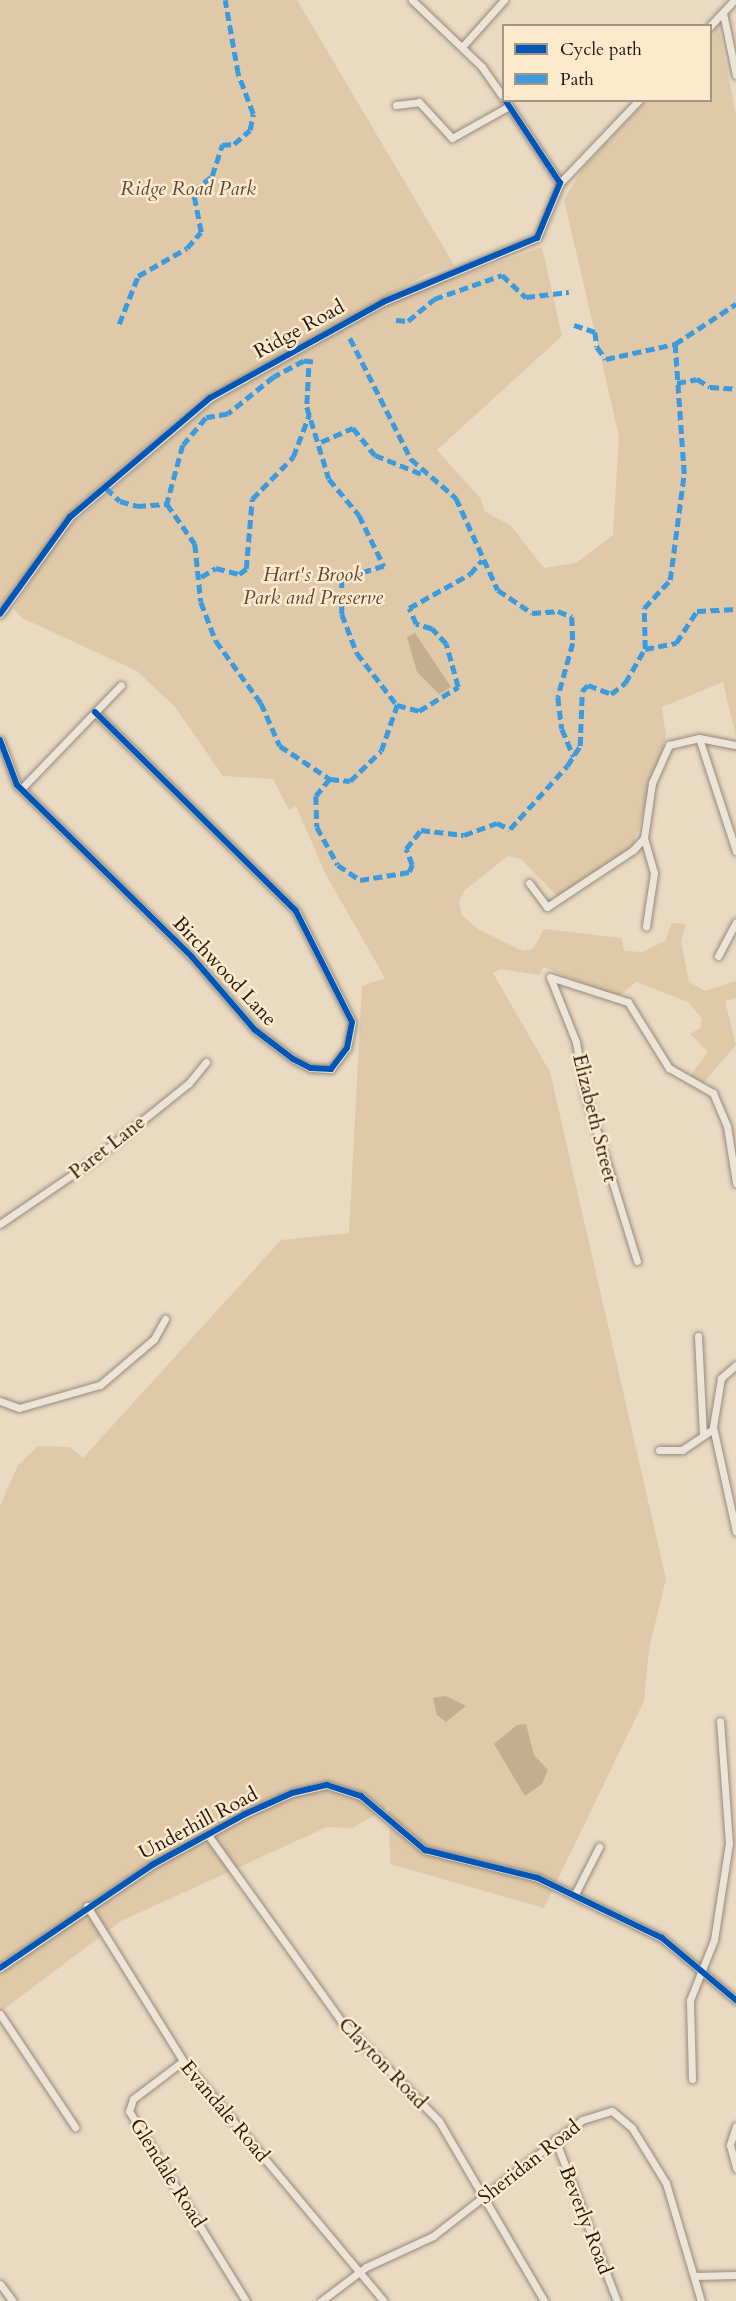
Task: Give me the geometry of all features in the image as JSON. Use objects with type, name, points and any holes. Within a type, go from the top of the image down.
[{"type":"street","points":[[412,0],[462,47],[502,97]]},
{"type":"street","points":[[462,47],[504,0]]},
{"type":"street","points":[[712,25],[734,0]]},
{"type":"street","points":[[723,13],[736,75]]},
{"type":"street","points":[[396,105],[419,102],[452,138],[506,102],[560,183],[637,102]]},
{"type":"street","name":"Ridge Road","points":[[0,614],[70,517],[196,408],[383,302],[532,242],[550,218],[560,183]]},
{"type":"street","points":[[21,789],[121,686]]},
{"type":"street","name":"Birchwood Lane","points":[[0,740],[21,789],[192,957],[261,1035],[311,1068],[331,1069],[343,1057],[352,1022],[296,911],[95,712]]},
{"type":"street","points":[[646,926],[654,873],[644,838],[644,815],[663,755],[669,745],[699,738],[736,745]]},
{"type":"street","points":[[699,738],[736,851]]},
{"type":"street","points":[[529,884],[547,907],[618,862],[644,838]]},
{"type":"street","points":[[718,956],[736,922]]},
{"type":"street","name":"Elizabeth Street","points":[[637,1261],[585,1093],[576,1042],[550,977],[631,1004],[669,1068],[713,1093],[728,1126],[736,1183]]},
{"type":"street","name":"Paret Lane","points":[[0,1224],[88,1164],[189,1083],[206,1062]]},
{"type":"street","points":[[0,1401],[19,1408],[100,1385],[154,1340],[165,1319]]},
{"type":"street","points":[[698,1336],[703,1435]]},
{"type":"street","points":[[736,1365],[721,1378],[713,1429],[736,1532]]},
{"type":"street","points":[[659,1450],[682,1450],[713,1429]]},
{"type":"street","points":[[692,2079],[690,2000],[700,1970],[714,1940],[729,1843],[720,1721]]},
{"type":"street","name":"Underhill Road","points":[[0,1968],[87,1906],[208,1835],[292,1793],[327,1785],[361,1796],[425,1850],[538,1878],[662,1938],[736,2000]]},
{"type":"street","name":"Clayton Road","points":[[208,1835],[341,2021],[439,2121],[485,2196],[544,2301]]},
{"type":"street","points":[[575,1894],[599,1847]]},
{"type":"street","name":"Evandale Road","points":[[87,1906],[183,2061],[361,2270],[384,2301]]},
{"type":"street","points":[[0,2014],[75,2127]]},
{"type":"street","name":"Glendale Road","points":[[183,2061],[133,2099],[129,2111],[246,2301]]},
{"type":"street","name":"Sheridan Road","points":[[321,2301],[361,2270],[433,2236],[555,2139],[599,2113],[612,2111],[625,2118],[666,2183],[701,2301]]},
{"type":"street","points":[[736,2126],[730,2145],[736,2168]]},
{"type":"street","name":"Beverly Road","points":[[555,2139],[617,2301]]},
{"type":"street","points":[[694,2276],[736,2275]]},
{"type":"street","points":[[0,2284],[13,2301]]},
{"type":"green space","name":"Ridge Road Park","points":[[0,0],[297,0],[454,265],[425,275],[198,401],[74,508],[0,607]]},
{"type":"green space","name":"Hart's Brook Park and Preserve","points":[[718,25],[736,114],[736,737],[723,682],[662,707],[666,737],[633,846],[612,865],[557,896],[521,859],[508,856],[465,890],[459,902],[462,915],[478,929],[523,951],[533,949],[544,929],[622,938],[624,951],[642,952],[665,941],[672,923],[686,924],[681,941],[689,982],[705,991],[736,981],[736,998],[725,1001],[736,1045],[703,1083],[690,1076],[708,1052],[690,1034],[700,1028],[702,1019],[688,1002],[636,982],[620,995],[605,992],[544,967],[539,975],[500,969],[493,973],[550,1072],[666,1579],[649,1649],[644,1701],[544,1908],[390,1864],[389,1807],[352,1828],[327,1827],[121,1921],[0,2012],[0,1506],[18,1465],[38,1446],[70,1447],[83,1458],[281,1240],[349,1233],[362,986],[385,978],[326,875],[296,806],[289,810],[273,779],[223,776],[175,707],[137,671],[22,618],[14,609],[59,536],[220,396],[408,294],[542,247],[562,336],[437,450],[481,499],[484,511],[511,526],[544,568],[576,563],[613,535],[619,436],[564,200],[583,168],[645,102],[712,102],[712,32]]},
{"type":"shaded area","points":[[415,633],[451,687],[439,694],[417,672],[407,637]]},
{"type":"shaded area","points":[[446,1696],[466,1706],[446,1722],[437,1715],[433,1698]]},
{"type":"shaded area","points":[[526,1724],[534,1755],[548,1770],[542,1784],[525,1796],[494,1744],[517,1725]]},
{"type":"marked path","points":[[119,324],[138,276],[187,248],[201,232],[193,191],[212,176],[222,145],[234,144],[250,130],[253,114],[238,74],[225,0]]},
{"type":"marked path","points":[[396,320],[408,321],[434,299],[502,275],[526,297],[569,292]]},
{"type":"marked path","points":[[675,344],[736,304]]},
{"type":"marked path","points":[[574,325],[595,332],[597,347],[606,359],[675,344]]},
{"type":"marked path","points":[[350,338],[411,459],[456,498],[498,590],[532,613],[558,611],[572,617],[573,643],[558,697],[562,729],[574,757]]},
{"type":"marked path","points":[[330,779],[316,796],[317,827],[338,865],[360,880],[409,872],[412,865],[406,849],[421,830],[464,835],[497,823],[510,829],[567,766],[580,746],[582,691],[588,685],[611,694],[625,683],[645,649],[644,608],[670,580],[684,474],[675,344]]},
{"type":"marked path","points":[[313,362],[304,361],[274,377],[228,414],[206,418],[183,445],[167,504],[195,544],[201,602],[216,641],[261,703],[280,746],[330,779]]},
{"type":"marked path","points":[[309,368],[307,407],[329,479],[359,515],[384,566],[342,579],[342,614],[357,653],[397,705],[419,711],[458,687],[446,644],[432,629],[416,624],[409,608],[470,574],[482,560]]},
{"type":"marked path","points":[[677,383],[697,379],[710,387],[736,389]]},
{"type":"marked path","points":[[201,577],[216,568],[239,574],[246,569],[252,499],[293,457],[309,415]]},
{"type":"marked path","points":[[321,442],[353,428],[375,455],[424,475]]},
{"type":"marked path","points":[[106,488],[120,501],[137,506],[167,504]]},
{"type":"marked path","points":[[645,649],[676,643],[697,611],[736,609]]},
{"type":"marked path","points":[[330,779],[350,781],[381,751],[397,705]]},
{"type":"cycle path","points":[[0,614],[70,517],[210,398],[383,302],[537,238],[560,183],[506,102]]},
{"type":"cycle path","points":[[0,740],[17,785],[192,957],[255,1030],[293,1059],[311,1068],[331,1069],[347,1048],[352,1022],[296,911],[95,712]]},
{"type":"cycle path","points":[[0,1968],[152,1865],[245,1814],[292,1793],[327,1785],[361,1796],[425,1850],[538,1878],[662,1938],[736,2000]]}]
